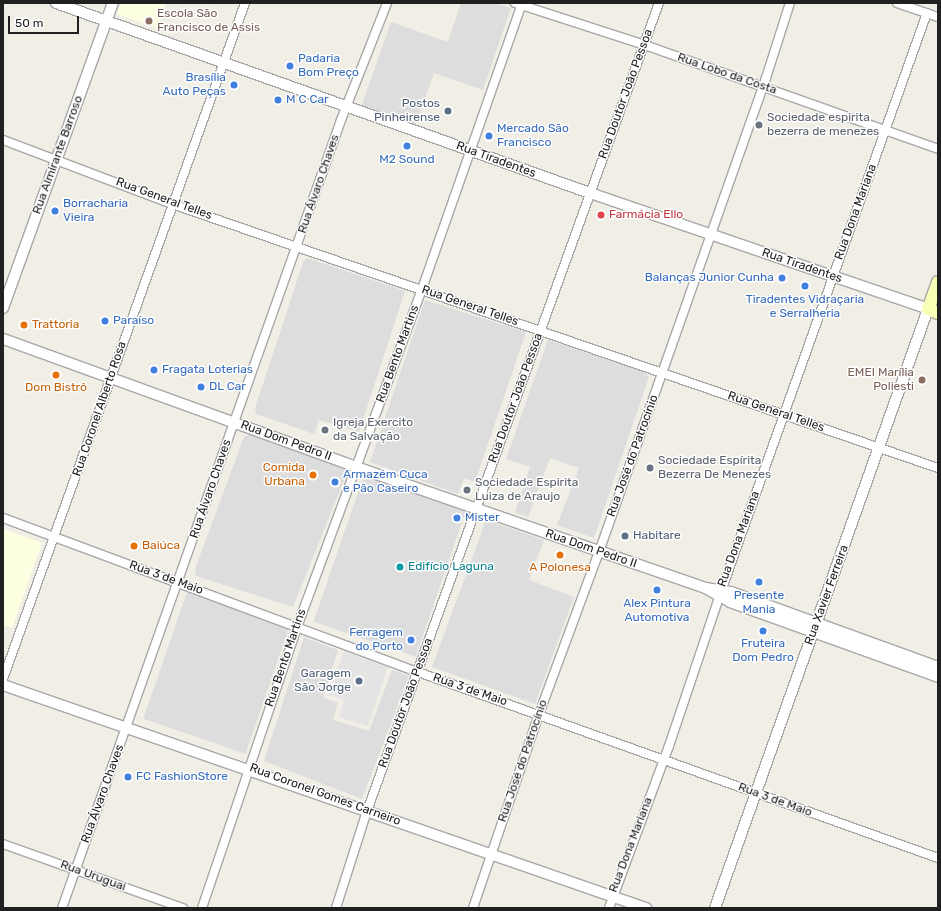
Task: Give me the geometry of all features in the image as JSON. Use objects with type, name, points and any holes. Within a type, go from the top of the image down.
[{"type":"main road","name":"Rua Xavier Ferreira","points":[[933,311],[938,282]]},
{"type":"street","name":"Rua Tiradentes","points":[[56,3],[223,64],[590,193],[933,311]]},
{"type":"street","name":"Rua Almirante Barroso","points":[[3,308],[113,3]]},
{"type":"street","name":"Rua Coronel Alberto Rosa","points":[[3,679],[245,3]]},
{"type":"street","name":"Rua Álvaro Chaves","points":[[62,908],[128,728],[234,422],[298,246],[346,107],[387,3]]},
{"type":"street","name":"Rua Doutor João Pessoa","points":[[336,908],[367,811],[590,193],[645,46],[659,3]]},
{"type":"street","name":"Rua José do Patrocínio","points":[[472,908],[492,854],[539,714],[599,552],[711,235],[763,87],[790,3]]},
{"type":"street","points":[[897,3],[938,17]]},
{"type":"street","name":"Rua Lobo da Costa","points":[[519,4],[645,46],[938,149]]},
{"type":"street","name":"Rua Bento Martins","points":[[202,908],[248,768],[297,627],[422,289],[519,4]]},
{"type":"street","name":"Rua Dona Mariana","points":[[608,908],[664,759],[720,593],[927,13]]},
{"type":"street","name":"Rua General Telles","points":[[3,140],[172,204],[298,246],[938,468]]},
{"type":"street","name":"Rua Xavier Ferreira","points":[[715,908],[879,448],[933,311]]},
{"type":"street","name":"Rua Dom Pedro II","points":[[3,339],[356,467],[720,593],[817,623],[938,667]]},
{"type":"street","name":"Rua 3 de Maio","points":[[3,518],[418,672],[539,714],[938,858]]},
{"type":"street","name":"Rua Dom Pedro II","points":[[720,593],[813,633],[938,677]]},
{"type":"street","name":"Rua Coronel Gomes Carneiro","points":[[3,685],[248,768],[646,908]]},
{"type":"street","name":"Rua Uruguai","points":[[3,844],[182,908]]},
{"type":"shaded area","name":"Escola São Francisco de Assis","points":[[121,3],[166,3],[157,28],[117,14]]},
{"type":"shaded area","points":[[461,3],[496,3],[511,8],[483,90],[434,73],[415,126],[361,107],[391,22],[448,42]]},
{"type":"shaded area","points":[[307,258],[405,291],[359,432],[319,420],[314,434],[256,414],[255,408],[303,262]]},
{"type":"shaded area","points":[[425,300],[526,332],[475,482],[464,478],[458,494],[370,462]]},
{"type":"shaded area","points":[[548,340],[645,372],[649,377],[594,538],[557,525],[579,468],[550,458],[528,517],[515,513],[530,467],[506,459]]},
{"type":"shaded area","points":[[250,434],[348,470],[293,607],[196,576],[195,569],[244,437]]},
{"type":"shaded area","points":[[364,475],[466,510],[416,657],[314,622]]},
{"type":"shaded area","points":[[486,520],[544,540],[529,580],[574,597],[535,704],[432,667]]},
{"type":"shaded area","points":[[3,529],[42,543],[12,628],[3,625]]},
{"type":"shaded area","points":[[187,592],[289,627],[245,754],[143,719]]},
{"type":"shaded area","points":[[304,637],[338,650],[323,698],[338,703],[333,720],[369,731],[392,670],[409,676],[362,799],[264,761]]},
{"type":"shaded area","name":"Garagem São Jorge","points":[[344,651],[388,667],[368,726],[339,717],[344,700],[329,695]]},
{"type":"place","name":"Escola São Francisco de Assis","points":[[149,21]]},
{"type":"place","name":"Padaria Bom Preço","points":[[290,66]]},
{"type":"place","name":"Brasília Auto Peças","points":[[234,85]]},
{"type":"place","name":"M C Car","points":[[278,100]]},
{"type":"place","name":"Postos Pinheirense","points":[[448,111]]},
{"type":"place","name":"Sociedade espirita bezerra de menezes","points":[[759,125]]},
{"type":"place","name":"Mercado São Francisco","points":[[489,136]]},
{"type":"place","name":"M2 Sound","points":[[407,146]]},
{"type":"place","name":"Borracharia Vieira","points":[[55,211]]},
{"type":"place","name":"Farmácia Ello","points":[[601,215]]},
{"type":"place","name":"Balanças Junior Cunha","points":[[782,278]]},
{"type":"place","name":"Tiradentes Vidraçaria e Serralheria","points":[[805,286]]},
{"type":"place","name":"Paraíso","points":[[105,321]]},
{"type":"place","name":"Trattoria","points":[[24,325]]},
{"type":"place","name":"Fragata Loterias","points":[[154,370]]},
{"type":"place","name":"Dom Bistrô","points":[[56,375]]},
{"type":"place","name":"EMEI Marília Poliesti","points":[[922,380]]},
{"type":"place","name":"DL Car","points":[[201,387]]},
{"type":"place","name":"Igreja Exercito da Salvação","points":[[325,430]]},
{"type":"place","name":"Sociedade Espírita Bezerra De Menezes","points":[[650,468]]},
{"type":"place","name":"Comida Urbana","points":[[313,475]]},
{"type":"place","name":"Armazém Cuca e Pão Caseiro","points":[[335,482]]},
{"type":"place","name":"Sociedade Espirita Luiza de Araujo","points":[[467,490]]},
{"type":"place","name":"Mister","points":[[457,518]]},
{"type":"place","name":"Habitare","points":[[625,536]]},
{"type":"place","name":"Baiúca","points":[[134,546]]},
{"type":"place","name":"A Polonesa","points":[[560,555]]},
{"type":"place","name":"Edifício Laguna","points":[[400,567]]},
{"type":"place","name":"Presente Mania","points":[[759,582]]},
{"type":"place","name":"Alex Pintura Automotiva","points":[[657,590]]},
{"type":"place","name":"Fruteira Dom Pedro","points":[[763,631]]},
{"type":"place","name":"Ferragem do Porto","points":[[411,640]]},
{"type":"place","name":"Garagem São Jorge","points":[[359,681]]},
{"type":"place","name":"FC FashionStore","points":[[128,777]]}]
